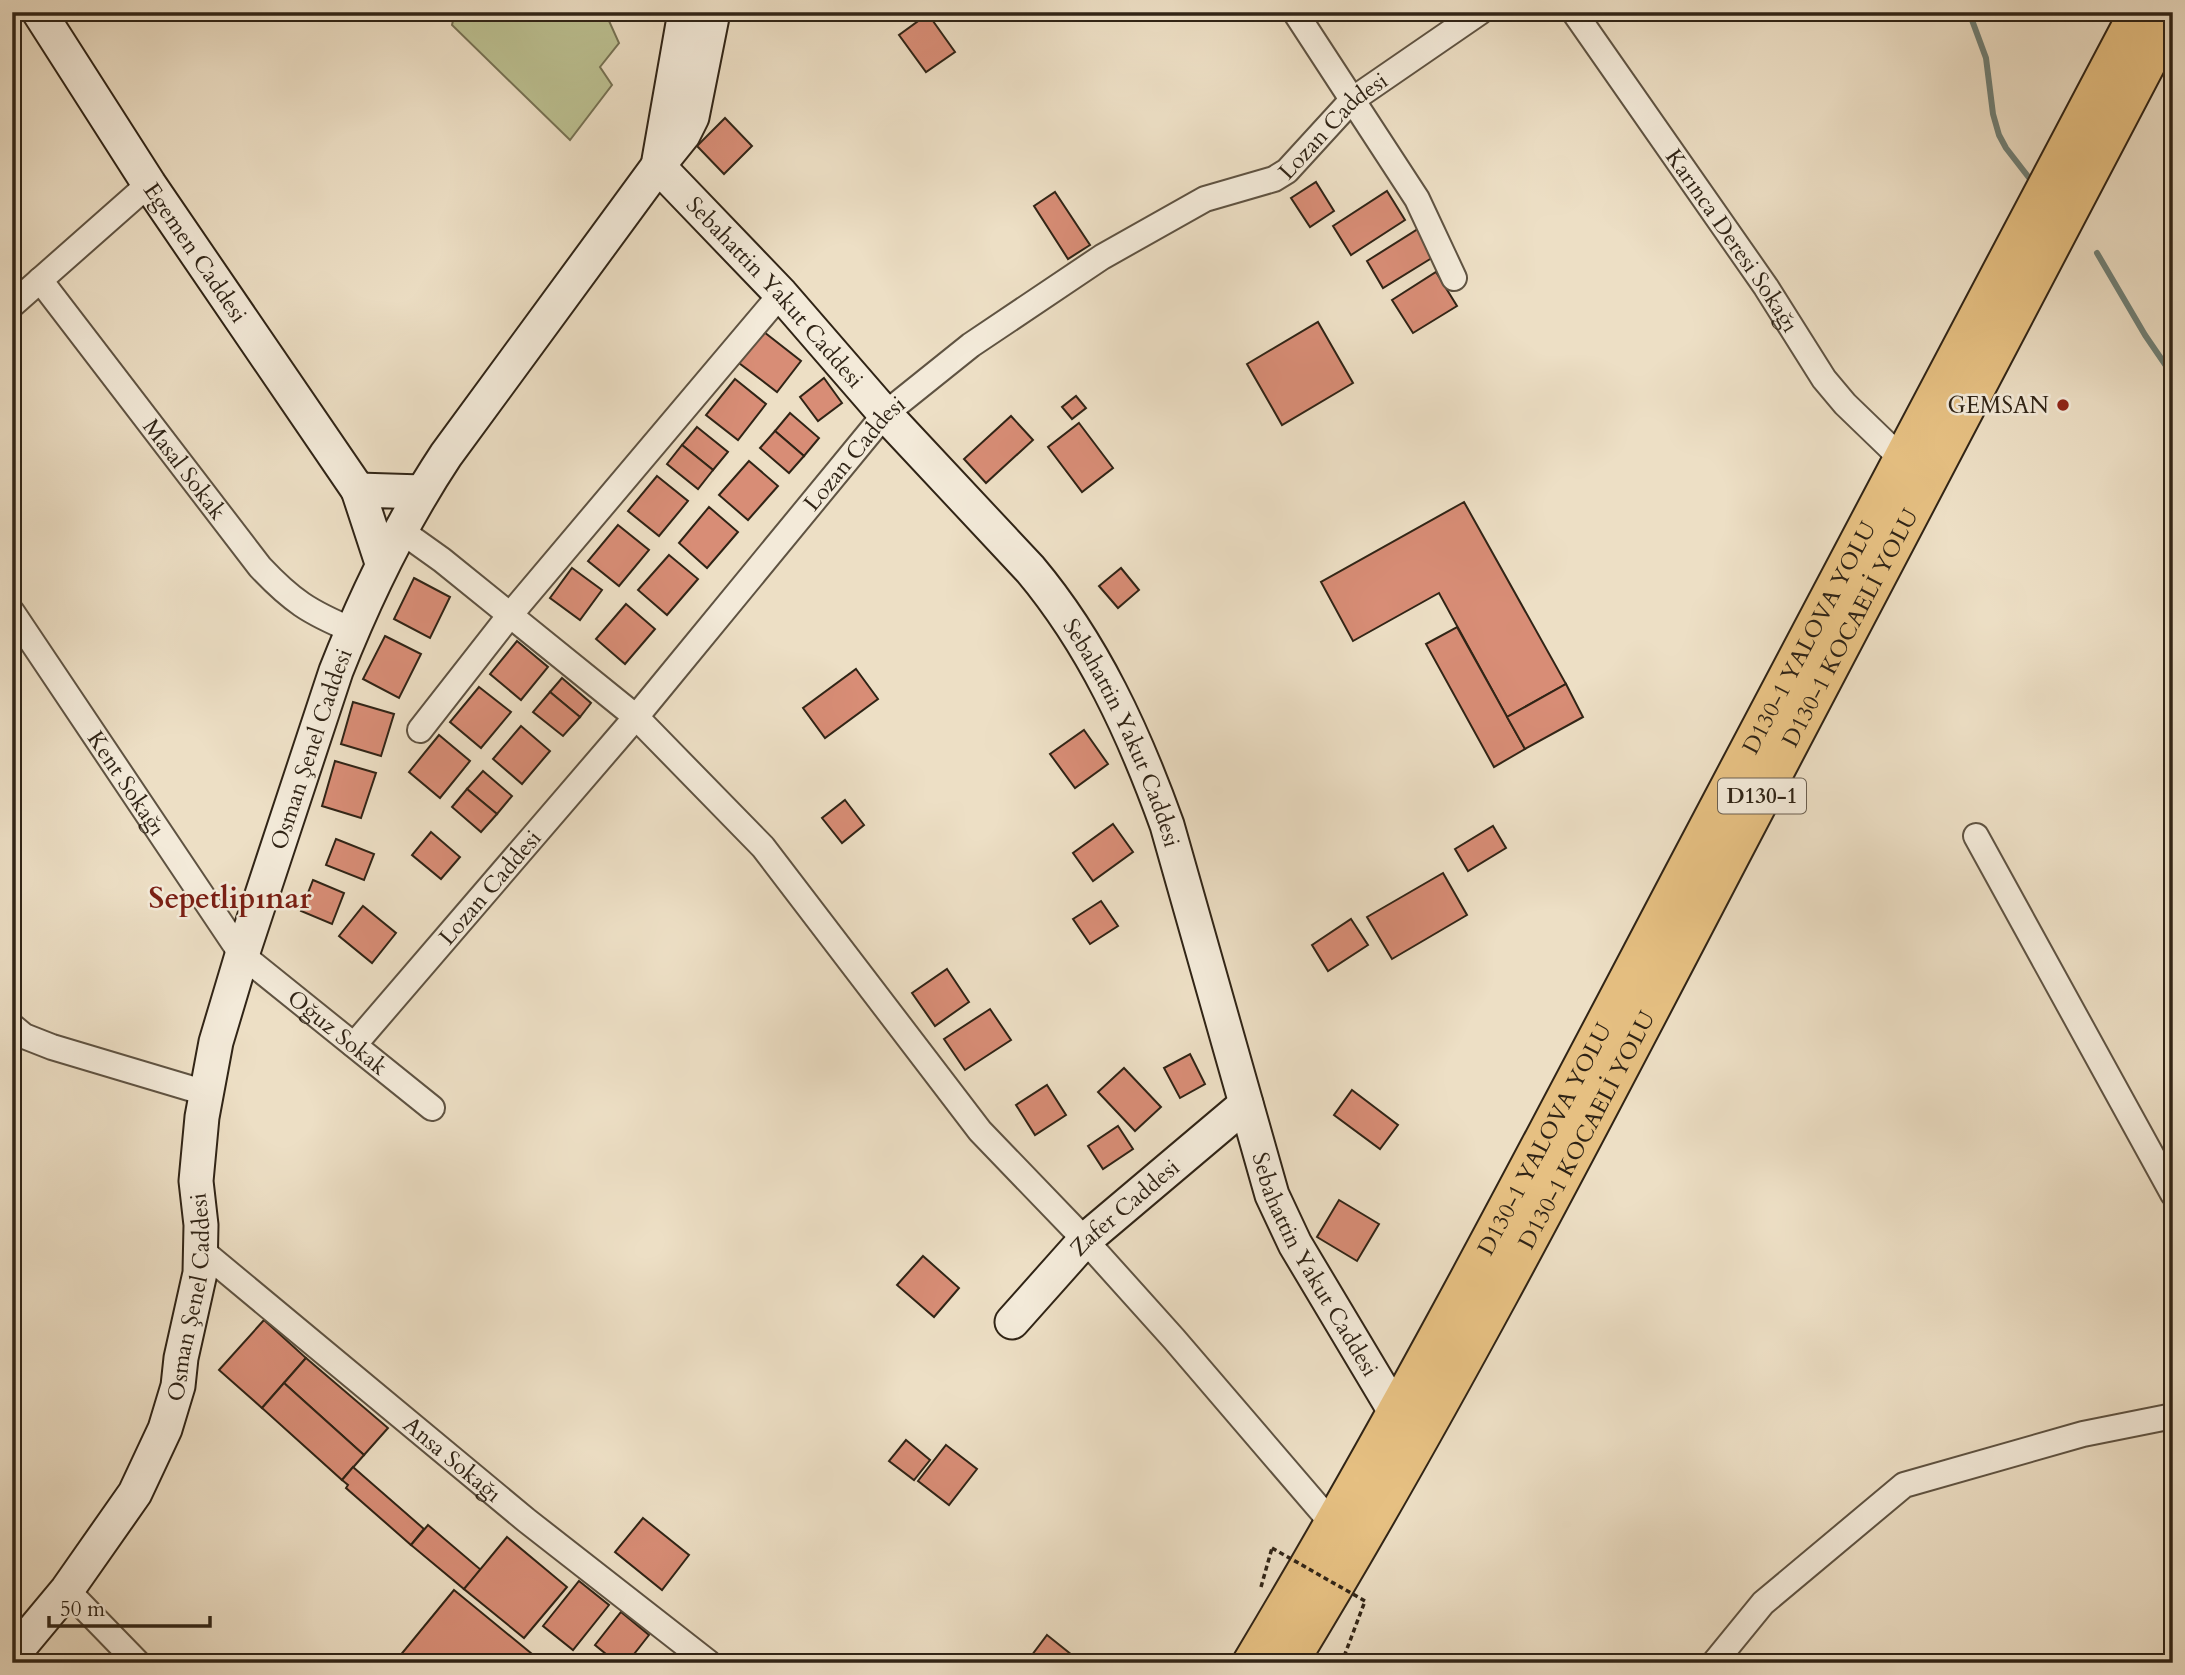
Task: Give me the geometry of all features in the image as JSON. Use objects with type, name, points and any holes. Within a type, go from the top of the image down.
[{"type":"highway","name":"D130-1 YALOVA YOLU","points":[[1252,1663],[1330,1581],[1392,1407],[1611,1013],[2139,12]]},
{"type":"highway","name":"D130-1 KOCAELİ YOLU","points":[[1330,1581],[1470,1348],[2173,12]]},
{"type":"highway","name":"D130-1","points":[[1293,1661],[1330,1581]]},
{"type":"street","name":"Egemen Caddesi","points":[[39,12],[149,184],[358,491],[382,563]]},
{"type":"street","name":"Osman Şenel Caddesi","points":[[658,166],[685,12]]},
{"type":"street","name":"Osman Şenel Caddesi","points":[[12,1656],[67,1590],[135,1493],[164,1429],[177,1386],[200,1273],[201,1225],[196,1181],[206,1093],[216,1042],[242,955],[352,629],[382,563],[422,492],[486,398],[683,135],[692,117],[713,12]]},
{"type":"street","points":[[1295,12],[1417,199],[1454,278]]},
{"type":"street","name":"Lozan Caddesi","points":[[354,1045],[635,717],[885,414],[971,345],[1102,257],[1205,199],[1274,179],[1287,171],[1352,100],[1480,12]]},
{"type":"street","name":"Karınca Deresi Sokağı","points":[[1574,12],[1758,276],[1824,379],[1845,404],[1903,460]]},
{"type":"street","name":"Sebahattin Yakut Caddesi","points":[[658,166],[781,294],[885,414],[1049,592],[1084,642],[1150,778],[1167,825],[1269,1186],[1283,1221],[1392,1407]]},
{"type":"street","points":[[12,305],[149,184]]},
{"type":"street","name":"Masal Sokak","points":[[40,281],[260,567],[297,603],[317,615],[352,629]]},
{"type":"street","points":[[420,730],[510,615],[781,294]]},
{"type":"street","points":[[358,491],[422,492]]},
{"type":"street","points":[[400,530],[635,717],[763,847],[980,1131],[1085,1240],[1174,1339],[1325,1515]]},
{"type":"street","name":"Kent Sokağı","points":[[12,612],[242,955]]},
{"type":"street","points":[[1976,836],[2173,1194]]},
{"type":"street","name":"Oğuz Sokak","points":[[242,955],[432,1108]]},
{"type":"street","points":[[12,1026],[24,1036],[44,1044],[206,1093]]},
{"type":"street","name":"Zafer Caddesi","points":[[1012,1322],[1085,1240],[1246,1104]]},
{"type":"street","name":"Ansa Sokağı","points":[[201,1250],[526,1520],[709,1663]]},
{"type":"street","points":[[1238,1663],[1392,1407]]},
{"type":"street","points":[[1714,1663],[1763,1603],[1904,1485],[2083,1434],[2173,1416]]},
{"type":"street","points":[[67,1590],[138,1663]]},
{"type":"path","points":[[1258,1598],[1272,1548],[1330,1581],[1345,1654],[1339,1663]]},
{"type":"green space","points":[[455,12],[605,12],[619,43],[600,67],[612,85],[570,140],[452,25]]},
{"type":"building","points":[[928,14],[955,52],[926,72],[899,35]]},
{"type":"building","points":[[725,118],[752,146],[724,174],[697,146]]},
{"type":"building","points":[[1316,182],[1334,211],[1310,227],[1291,198]]},
{"type":"building","points":[[1387,191],[1405,220],[1351,255],[1333,226]]},
{"type":"building","points":[[1055,192],[1090,245],[1068,259],[1034,206]]},
{"type":"building","points":[[1418,229],[1435,256],[1383,288],[1367,261]]},
{"type":"building","points":[[1436,272],[1457,306],[1413,333],[1392,300]]},
{"type":"building","points":[[1318,322],[1353,383],[1282,425],[1247,364]]},
{"type":"building","points":[[764,332],[801,361],[777,392],[739,363]]},
{"type":"building","points":[[824,378],[842,403],[818,421],[800,397]]},
{"type":"building","points":[[735,379],[766,404],[738,440],[706,415]]},
{"type":"building","points":[[1076,396],[1086,408],[1072,419],[1062,407]]},
{"type":"building","points":[[790,413],[819,438],[804,456],[775,431]]},
{"type":"building","points":[[1011,416],[1033,440],[986,483],[964,459]]},
{"type":"building","points":[[1079,423],[1113,468],[1082,492],[1048,447]]},
{"type":"building","points":[[697,427],[728,452],[713,470],[682,445]]},
{"type":"building","points":[[775,431],[804,456],[789,473],[760,448]]},
{"type":"building","points":[[682,445],[713,470],[698,489],[667,464]]},
{"type":"building","points":[[749,461],[778,486],[748,520],[719,495]]},
{"type":"building","points":[[657,476],[688,501],[659,536],[628,511]]},
{"type":"building","points":[[1464,502],[1566,684],[1507,717],[1439,593],[1353,641],[1321,582]]},
{"type":"building","points":[[709,507],[738,532],[707,568],[679,543]]},
{"type":"building","points":[[618,525],[649,550],[619,586],[588,561]]},
{"type":"building","points":[[669,555],[698,579],[667,615],[638,590]]},
{"type":"building","points":[[572,568],[602,590],[580,620],[550,598]]},
{"type":"building","points":[[1121,568],[1139,590],[1118,608],[1099,586]]},
{"type":"building","points":[[414,578],[450,597],[430,638],[394,619]]},
{"type":"building","points":[[626,604],[655,629],[625,664],[596,639]]},
{"type":"building","points":[[1457,627],[1525,749],[1494,767],[1426,644]]},
{"type":"building","points":[[385,636],[421,654],[399,698],[363,679]]},
{"type":"building","points":[[517,641],[548,667],[521,700],[490,674]]},
{"type":"building","points":[[856,669],[878,699],[825,738],[803,708]]},
{"type":"building","points":[[562,678],[591,703],[580,717],[550,692]]},
{"type":"building","points":[[1566,684],[1583,717],[1525,749],[1507,717]]},
{"type":"building","points":[[479,687],[511,712],[481,748],[450,722]]},
{"type":"building","points":[[550,692],[580,717],[563,736],[533,712]]},
{"type":"building","points":[[353,702],[394,714],[381,756],[341,744]]},
{"type":"building","points":[[521,726],[550,751],[522,784],[493,759]]},
{"type":"building","points":[[1084,730],[1108,764],[1075,788],[1050,754]]},
{"type":"building","points":[[439,735],[470,761],[440,798],[409,772]]},
{"type":"building","points":[[335,761],[376,773],[361,818],[322,806]]},
{"type":"building","points":[[483,771],[512,796],[497,814],[467,789]]},
{"type":"building","points":[[467,789],[497,814],[481,832],[452,807]]},
{"type":"building","points":[[845,800],[864,825],[842,843],[822,818]]},
{"type":"building","points":[[1113,824],[1133,852],[1093,881],[1073,853]]},
{"type":"building","points":[[1493,826],[1506,848],[1468,871],[1455,849]]},
{"type":"building","points":[[431,832],[460,857],[441,879],[412,855]]},
{"type":"building","points":[[336,839],[374,854],[364,880],[326,865]]},
{"type":"building","points":[[1443,873],[1467,915],[1392,959],[1367,917]]},
{"type":"building","points":[[313,880],[344,893],[332,924],[301,911]]},
{"type":"building","points":[[1101,901],[1118,926],[1090,944],[1073,919]]},
{"type":"building","points":[[363,906],[396,933],[372,963],[339,936]]},
{"type":"building","points":[[1351,919],[1368,945],[1328,971],[1312,945]]},
{"type":"building","points":[[947,969],[969,1002],[935,1026],[912,993]]},
{"type":"building","points":[[990,1009],[1011,1040],[965,1070],[944,1039]]},
{"type":"building","points":[[1190,1054],[1205,1084],[1180,1098],[1164,1068]]},
{"type":"building","points":[[1124,1068],[1161,1107],[1135,1131],[1098,1092]]},
{"type":"building","points":[[1047,1085],[1066,1115],[1035,1135],[1016,1105]]},
{"type":"building","points":[[1352,1090],[1398,1125],[1380,1149],[1334,1115]]},
{"type":"building","points":[[1118,1126],[1133,1149],[1103,1169],[1088,1146]]},
{"type":"building","points":[[1339,1200],[1379,1224],[1357,1261],[1317,1237]]},
{"type":"building","points":[[923,1256],[959,1288],[934,1317],[897,1285]]},
{"type":"building","points":[[264,1320],[306,1358],[262,1408],[219,1370]]},
{"type":"building","points":[[306,1358],[388,1428],[364,1455],[284,1383]]},
{"type":"building","points":[[284,1383],[364,1455],[342,1480],[262,1408]]},
{"type":"building","points":[[906,1440],[930,1460],[914,1480],[889,1461]]},
{"type":"building","points":[[946,1445],[977,1469],[949,1505],[918,1481]]},
{"type":"building","points":[[353,1467],[424,1529],[411,1545],[346,1488],[348,1485],[342,1480]]},
{"type":"building","points":[[643,1518],[689,1555],[662,1590],[615,1552]]},
{"type":"building","points":[[428,1525],[481,1570],[464,1589],[411,1545]]},
{"type":"building","points":[[507,1537],[567,1587],[524,1638],[464,1589]]},
{"type":"building","points":[[579,1581],[609,1605],[573,1650],[543,1626]]},
{"type":"building","points":[[454,1590],[543,1663],[394,1663]]},
{"type":"building","points":[[621,1612],[649,1635],[627,1663],[617,1663],[595,1645]]},
{"type":"building","points":[[1047,1635],[1082,1663],[1026,1663]]},
{"type":"waterway","points":[[1969,12],[1986,58],[1993,114],[1999,135],[2030,179]]},
{"type":"waterway","points":[[2097,253],[2145,335],[2173,376]]},
{"type":"place","name":"GEMSAN","points":[[2063,405]]},
{"type":"district","name":"Sepetlipınar","points":[[230,898]]}]
